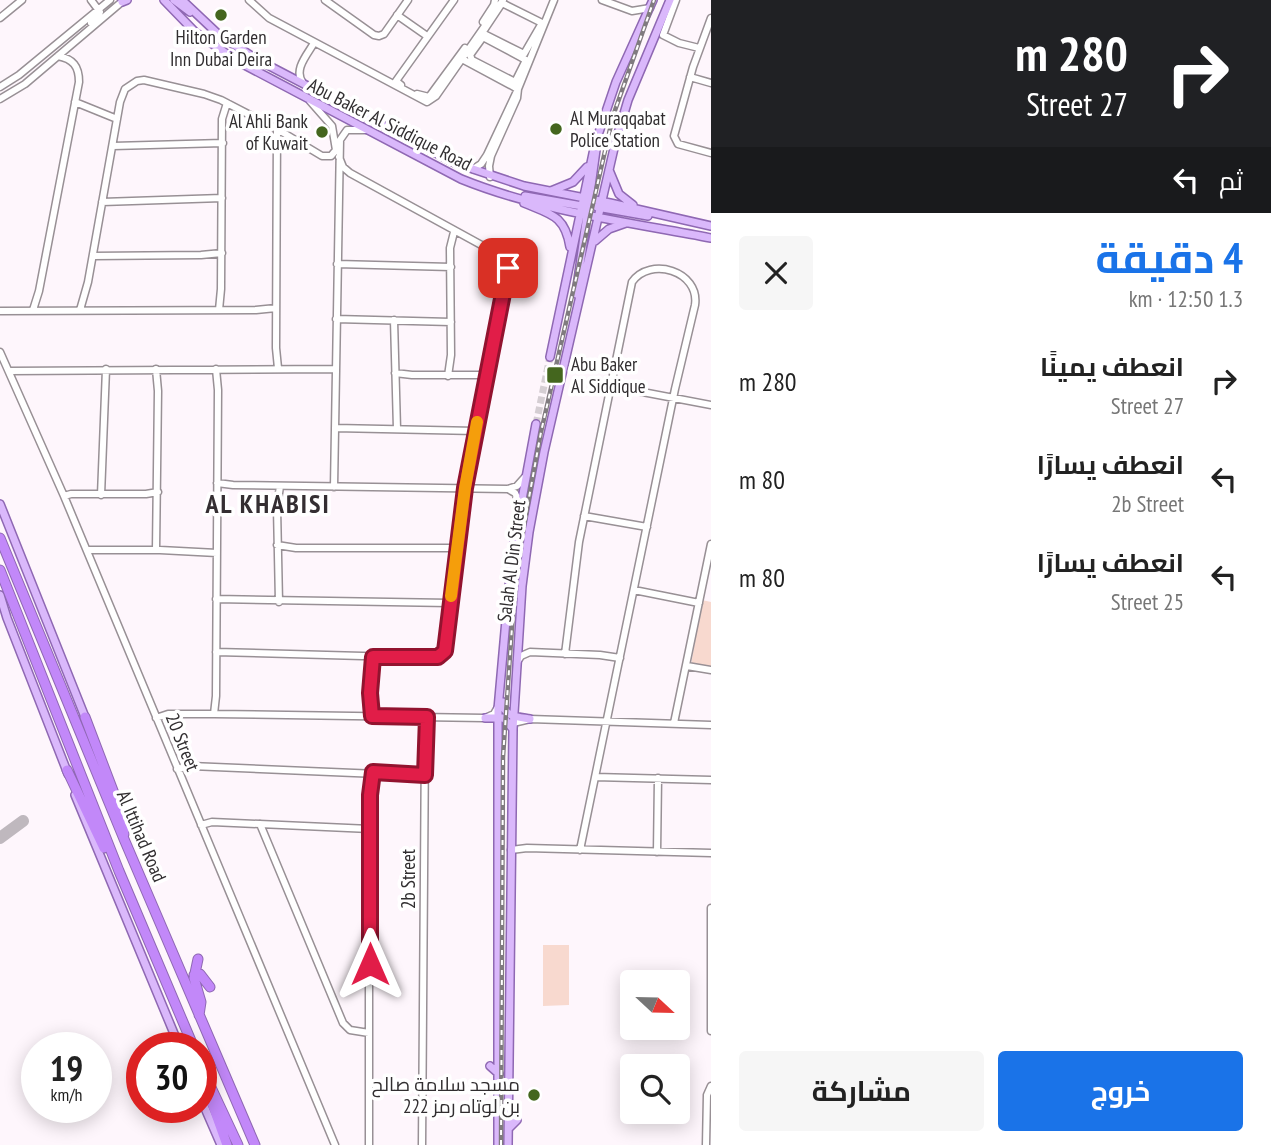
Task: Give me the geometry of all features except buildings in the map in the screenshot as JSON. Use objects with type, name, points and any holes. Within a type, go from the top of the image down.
[{"type":"highway","name":"Al Ittihad Road","points":[[0,538],[124,839],[255,1145]]},
{"type":"highway","name":"Al Ittihad Road","points":[[0,570],[119,871],[187,1032]]},
{"type":"highway","points":[[85,717],[123,817],[124,839]]},
{"type":"highway","points":[[67,770],[107,854],[119,871]]},
{"type":"highway","points":[[198,959],[194,981],[201,1002],[199,1017]]},
{"type":"highway","points":[[194,975],[200,974],[209,987]]},
{"type":"highway","points":[[217,1099],[239,1145]]},
{"type":"highway","points":[[217,1117],[228,1145]]},
{"type":"main road","name":"Abu Baker Al Siddique Road","points":[[164,0],[195,32],[222,52],[454,176],[513,196]]},
{"type":"main road","points":[[174,0],[194,13]]},
{"type":"main road","name":"Abu Baker Al Siddique Road","points":[[182,0],[194,13],[243,51],[438,156],[491,177],[549,192],[584,206],[599,217],[711,238]]},
{"type":"main road","name":"Salah Al Din Street","points":[[508,1145],[512,753],[523,573],[533,505],[609,169],[624,112],[666,17],[670,0]]},
{"type":"main road","points":[[577,305],[576,285],[589,164],[612,91],[651,4]]},
{"type":"main road","points":[[550,357],[571,253],[596,160],[595,144]]},
{"type":"main road","points":[[549,192],[573,182],[589,164]]},
{"type":"main road","points":[[609,169],[619,194],[629,203],[647,211]]},
{"type":"main road","points":[[513,196],[544,198],[584,206],[601,204],[647,211],[711,226]]},
{"type":"main road","points":[[513,196],[559,219],[566,231],[571,253]]},
{"type":"main road","points":[[601,204],[641,215],[668,216]]},
{"type":"main road","points":[[592,244],[608,229],[628,222]]},
{"type":"main road","name":"Salah Al Din Street","points":[[498,1145],[498,717],[511,564],[536,424]]},
{"type":"main road","points":[[0,504],[85,717]]},
{"type":"main road","points":[[0,595],[6,618]]},
{"type":"main road","points":[[0,607],[67,770],[78,804],[173,1032]]},
{"type":"main road","points":[[503,646],[506,660],[502,705],[513,722]]},
{"type":"main road","points":[[485,718],[498,717],[513,722],[530,719]]},
{"type":"main road","points":[[512,753],[519,759]]},
{"type":"main road","points":[[498,763],[503,777],[503,844],[506,849],[511,850]]},
{"type":"main road","points":[[491,987],[499,980]]},
{"type":"main road","points":[[490,1066],[499,1074]]},
{"type":"main road","points":[[509,1128],[517,1120]]},
{"type":"main road","points":[[211,1123],[221,1145]]},
{"type":"street","points":[[0,18],[15,3],[22,0]]},
{"type":"street","points":[[72,45],[79,34],[98,17],[99,9],[91,0]]},
{"type":"street","points":[[0,87],[19,75],[110,0]]},
{"type":"street","points":[[249,0],[264,15],[427,102],[434,99],[504,0],[543,21]]},
{"type":"street","points":[[331,1],[376,36],[384,34],[408,0]]},
{"type":"street","points":[[393,85],[453,0]]},
{"type":"street","points":[[453,0],[396,81],[420,96],[429,97],[476,32],[495,0]]},
{"type":"street","points":[[543,21],[502,3],[482,33],[524,54],[543,21],[550,8],[553,0]]},
{"type":"street","points":[[602,0],[632,11],[642,26]]},
{"type":"street","points":[[676,0],[666,17],[664,36],[699,48]]},
{"type":"street","points":[[0,99],[25,84],[124,1]]},
{"type":"street","points":[[632,11],[651,4]]},
{"type":"street","points":[[397,15],[427,36]]},
{"type":"street","points":[[711,18],[699,48],[674,133],[675,141],[681,145],[711,153]]},
{"type":"street","points":[[471,170],[484,160],[518,96],[528,59],[543,21]]},
{"type":"street","points":[[480,34],[528,59]]},
{"type":"street","points":[[483,37],[528,59],[515,82],[472,60],[470,55],[483,37]]},
{"type":"street","points":[[304,84],[298,77],[299,71],[314,43]]},
{"type":"street","points":[[35,310],[79,82],[78,69],[72,61],[58,56]]},
{"type":"street","points":[[462,60],[518,89]]},
{"type":"street","points":[[690,77],[711,83]]},
{"type":"street","points":[[83,310],[122,96],[130,85],[144,80],[204,94],[277,129],[322,156],[337,153]]},
{"type":"street","points":[[216,654],[438,657],[446,648],[465,488],[508,268],[507,261],[350,173],[343,167],[337,153],[330,122],[310,101]]},
{"type":"street","points":[[75,102],[117,120]]},
{"type":"street","points":[[221,310],[223,124],[229,105]]},
{"type":"street","points":[[276,368],[277,129]]},
{"type":"street","points":[[334,487],[337,153],[344,133],[351,129],[366,130]]},
{"type":"street","points":[[491,177],[489,161],[499,133]]},
{"type":"street","points":[[113,144],[223,145]]},
{"type":"street","points":[[103,200],[222,201]]},
{"type":"street","points":[[450,376],[451,263],[457,233]]},
{"type":"street","points":[[93,253],[222,256]]},
{"type":"street","points":[[337,264],[432,266],[451,263]]},
{"type":"street","points":[[565,653],[584,516],[634,280],[645,271],[654,269],[682,275],[694,288],[695,304],[620,656],[582,850]]},
{"type":"street","points":[[1,311],[276,310]]},
{"type":"street","points":[[336,318],[451,320]]},
{"type":"street","points":[[394,429],[396,320]]},
{"type":"street","name":"20 Street","points":[[0,352],[65,498],[335,1145]]},
{"type":"street","points":[[10,374],[22,371],[104,369],[336,369]]},
{"type":"street","points":[[103,495],[104,369]]},
{"type":"street","points":[[158,369],[158,550]]},
{"type":"street","points":[[216,714],[218,369]]},
{"type":"street","points":[[396,375],[486,377]]},
{"type":"street","points":[[611,386],[711,405]]},
{"type":"street","points":[[335,428],[475,433]]},
{"type":"street","points":[[217,485],[508,489],[517,486],[526,475]]},
{"type":"street","points":[[277,486],[277,602]]},
{"type":"street","points":[[508,489],[517,496],[520,504]]},
{"type":"street","points":[[65,498],[76,495],[158,494]]},
{"type":"street","points":[[584,516],[647,527]]},
{"type":"street","points":[[676,723],[711,544]]},
{"type":"street","points":[[277,548],[456,551]]},
{"type":"street","points":[[88,553],[100,550],[217,551]]},
{"type":"street","points":[[634,590],[699,603]]},
{"type":"street","points":[[216,601],[450,605]]},
{"type":"street","points":[[517,641],[522,648],[530,652],[620,656]]},
{"type":"street","points":[[516,664],[521,656],[530,652]]},
{"type":"street","points":[[370,716],[371,657]]},
{"type":"street","points":[[687,666],[711,670]]},
{"type":"street","points":[[156,718],[168,714],[485,718],[494,714],[499,705]]},
{"type":"street","name":"2b Street","points":[[422,1145],[425,717]]},
{"type":"street","points":[[485,718],[495,724],[498,731]]},
{"type":"street","points":[[530,719],[711,724]]},
{"type":"street","points":[[178,771],[195,767],[425,773]]},
{"type":"street","points":[[369,1144],[371,772]]},
{"type":"street","points":[[595,777],[711,779]]},
{"type":"street","points":[[657,852],[658,778]]},
{"type":"street","points":[[202,827],[214,823],[370,827]]},
{"type":"street","points":[[263,824],[268,843],[343,1023],[350,1030],[369,1031]]},
{"type":"street","points":[[512,837],[527,848]]},
{"type":"street","points":[[511,850],[527,848],[711,853]]},
{"type":"street","points":[[711,908],[711,1031]]},
{"type":"street","points":[[706,1145],[707,1095],[711,1086]]},
{"type":"shaded area","points":[[702,600],[711,602],[711,668],[691,665]]},
{"type":"shaded area","points":[[543,945],[569,945],[569,1005],[543,1006]]},
{"type":"taxiway","points":[[0,838],[23,821]]},
{"type":"tunnel","points":[[536,424],[550,357]]},
{"type":"railway","points":[[501,1145],[503,757],[516,569],[541,432],[613,116],[654,0]]},
{"type":"slow traffic","points":[[451,596],[456,548],[477,422]]},
{"type":"place","name":"Hilton Garden Inn Dubai Deira","points":[[221,15]]},
{"type":"place","name":"Al Muraqqabat Police Station","points":[[556,129]]},
{"type":"place","name":"Al Ahli Bank of Kuwait","points":[[322,132]]},
{"type":"place","name":"Abu Baker Al Siddique","points":[[555,375]]},
{"type":"place","name":"مسجد سلامة صالح بن لوتاه رمز 222","points":[[534,1095]]},
{"type":"district","name":"AL KHABISI","points":[[268,504]]},
{"type":"route","points":[[370,964],[370,795],[373,772],[425,775],[427,717],[372,716],[370,693],[373,657],[438,657],[445,651],[465,488],[508,268]]}]
